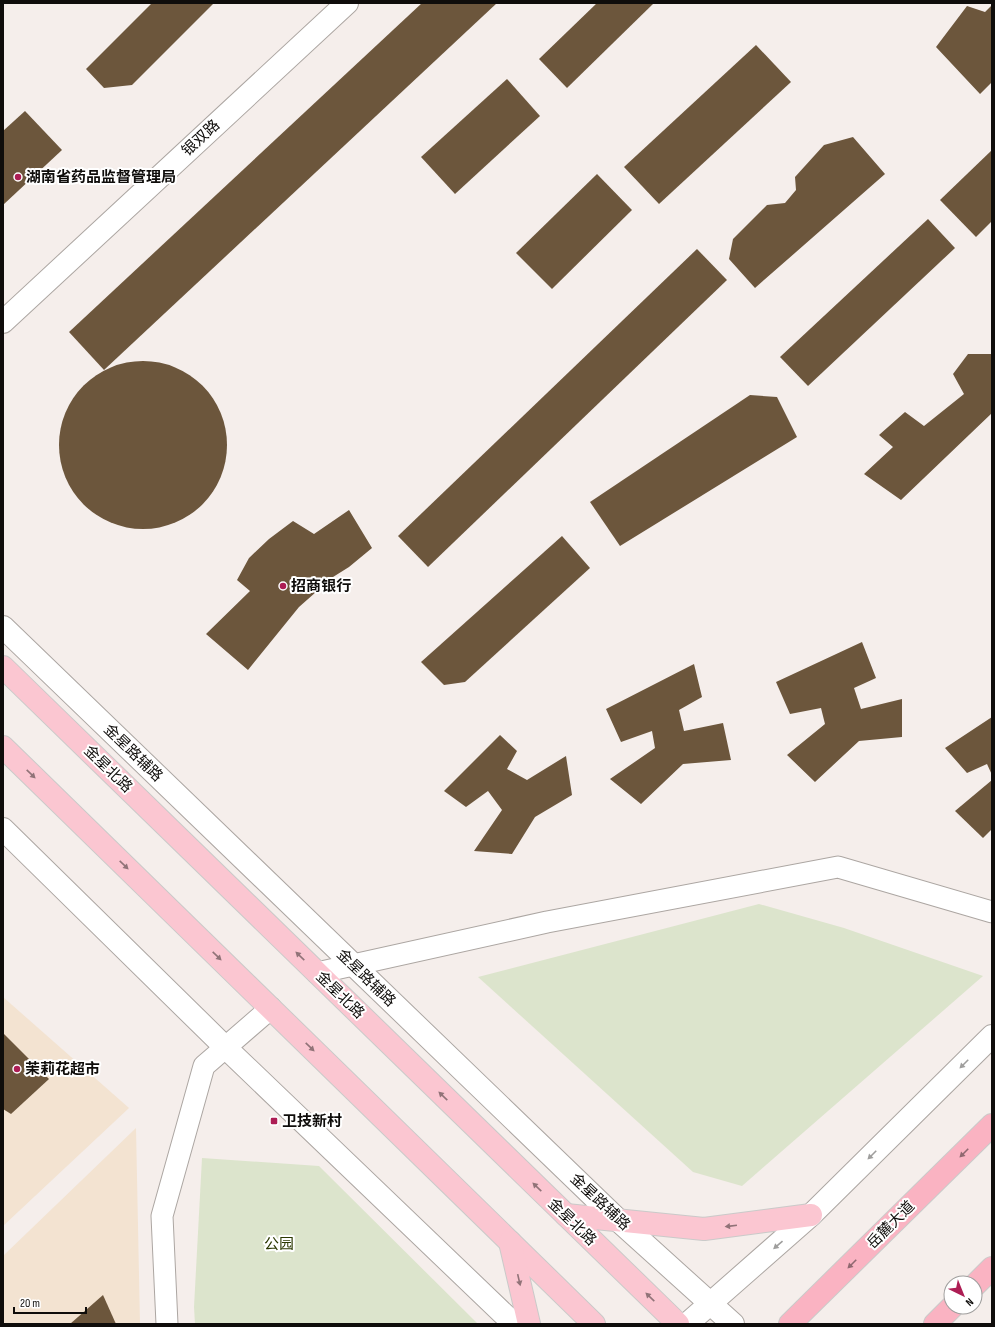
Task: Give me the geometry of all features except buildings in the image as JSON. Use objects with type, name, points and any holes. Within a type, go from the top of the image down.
[{"type":"highway","name":"岳麓大道","points":[[790,1324],[992,1125]]},
{"type":"highway","points":[[983,1277],[992,1268]]},
{"type":"highway","points":[[935,1324],[944,1315]]},
{"type":"main road","name":"金星北路","points":[[3,667],[678,1324]]},
{"type":"main road","points":[[3,747],[594,1324]]},
{"type":"main road","points":[[566,1215],[704,1229],[811,1215]]},
{"type":"main road","points":[[510,1242],[529,1324]]},
{"type":"street","name":"银双路","points":[[3,322],[347,3]]},
{"type":"street","name":"金星路辅路","points":[[3,627],[619,1221],[733,1324]]},
{"type":"street","points":[[3,829],[226,1048],[514,1324]]},
{"type":"street","points":[[317,973],[548,922],[838,867],[992,912]]},
{"type":"street","points":[[167,1324],[162,1216],[204,1066],[271,1008]]},
{"type":"street","points":[[687,1324],[811,1215],[992,1036]]},
{"type":"shaded area","points":[[3,997],[129,1108],[3,1226]]},
{"type":"shaded area","points":[[136,1128],[140,1324],[3,1324],[3,1256]]},
{"type":"green space","points":[[759,904],[844,928],[983,976],[742,1186],[693,1172],[478,977]]},
{"type":"green space","name":"公园","points":[[202,1158],[319,1166],[478,1324],[195,1324],[194,1307]]},
{"type":"place","name":"湖南省药品监督管理局","points":[[18,177]]},
{"type":"place","name":"招商银行","points":[[283,586]]},
{"type":"place","name":"茉莉花超市","points":[[17,1069]]},
{"type":"place","name":"卫技新村","points":[[274,1121]]}]
